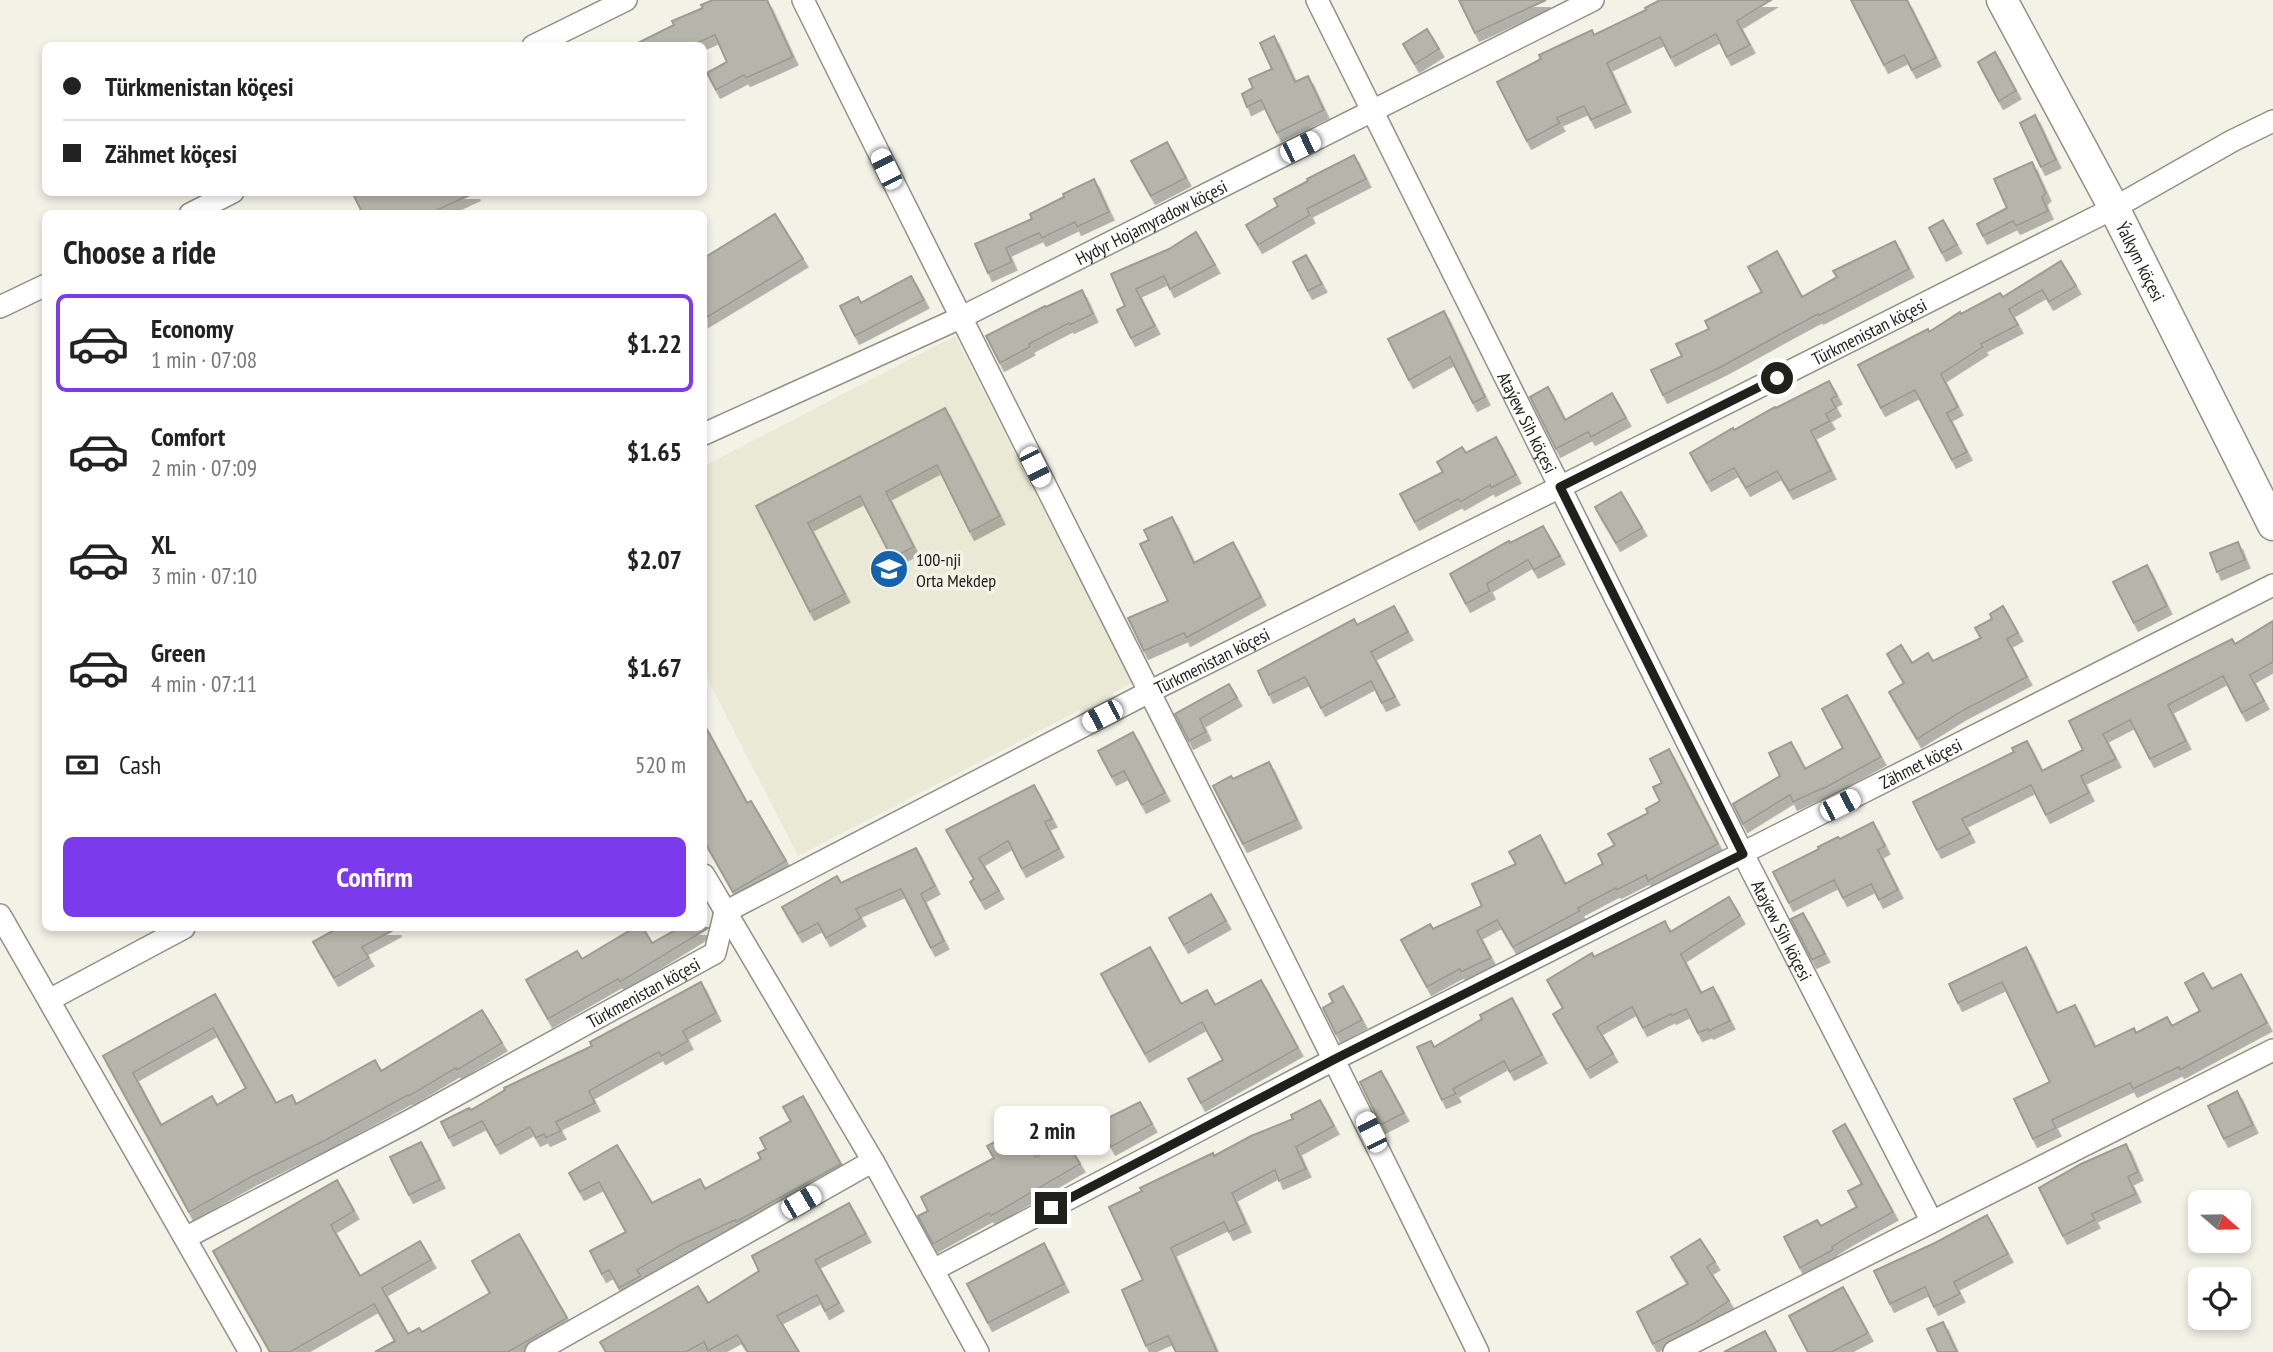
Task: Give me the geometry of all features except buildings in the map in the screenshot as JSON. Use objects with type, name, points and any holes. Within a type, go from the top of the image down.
[{"type":"main road","name":"Ýalkym köçesi","points":[[2002,0],[2118,205],[2273,495]]},
{"type":"main road","name":"Ýalkym köçesi","points":[[2018,0],[2273,525]]},
{"type":"street","points":[[541,42],[626,0]]},
{"type":"street","points":[[803,0],[960,318],[1335,1059],[1478,1352]]},
{"type":"street","name":"Ataýew Sih köçesi","points":[[1317,0],[1743,854],[1931,1220]]},
{"type":"street","name":"Hydyr Hojamyradow köçesi","points":[[707,433],[960,318],[1593,0]]},
{"type":"street","name":"Türkmenistan köçesi","points":[[185,1238],[411,1120],[715,953],[725,912],[1149,692],[2118,205],[2273,121]]},
{"type":"street","points":[[198,210],[225,196]]},
{"type":"street","points":[[0,307],[42,287]]},
{"type":"street","name":"Zähmet köçesi","points":[[933,1270],[1335,1059],[2273,584]]},
{"type":"street","points":[[707,880],[873,1161],[978,1352]]},
{"type":"street","points":[[0,915],[250,1352]]},
{"type":"street","points":[[49,1000],[178,931]]},
{"type":"street","points":[[1674,1352],[1931,1220],[2273,1050]]},
{"type":"street","points":[[536,1352],[873,1161]]},
{"type":"shaded area","name":"100-nji Orta Mekdep","points":[[955,336],[1132,683],[798,856],[707,678],[707,464]]},
{"type":"place","name":"100-nji Orta Mekdep","points":[[889,569]]},
{"type":"route","points":[[1051,1208],[1335,1059],[1743,854],[1560,487],[1777,378]]}]
